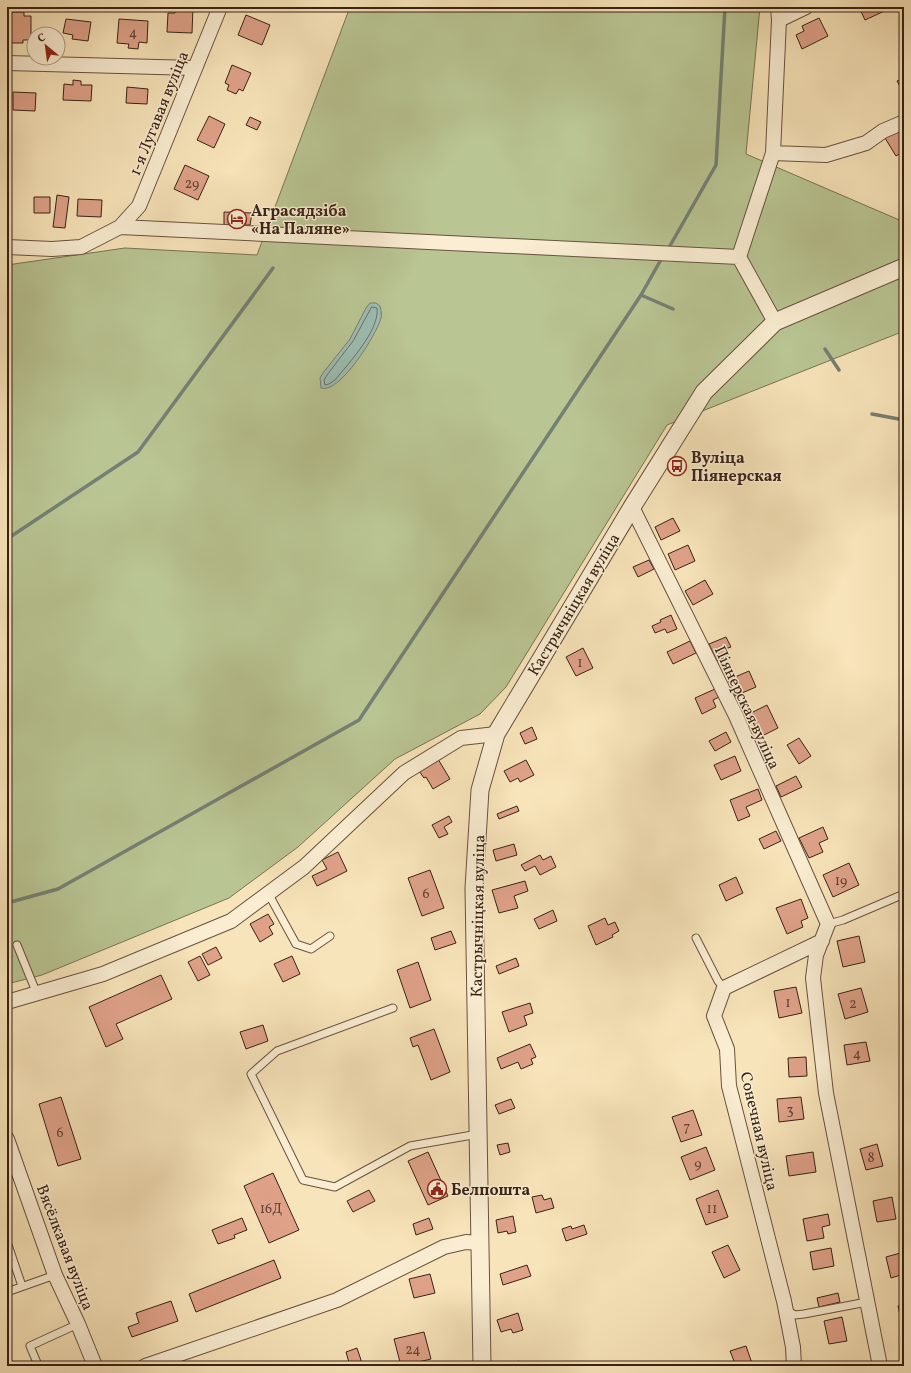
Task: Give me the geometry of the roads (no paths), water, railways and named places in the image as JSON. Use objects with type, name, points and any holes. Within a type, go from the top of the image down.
[{"type":"street","name":"1-я Лугавая вуліца","points":[[120,227],[139,206],[220,7]]},
{"type":"street","points":[[806,7],[778,14],[773,153],[739,257],[775,322],[904,267]]},
{"type":"street","points":[[7,63],[195,68]]},
{"type":"street","points":[[773,153],[826,155],[866,143],[883,131],[904,122]]},
{"type":"street","points":[[7,247],[52,249],[81,247],[120,227],[739,257]]},
{"type":"street","name":"Кастрычніцкая вуліца","points":[[482,1366],[474,888],[480,790],[496,734],[632,507],[704,392],[775,322]]},
{"type":"street","name":"Піянерская вуліца","points":[[632,507],[736,716],[828,924]]},
{"type":"street","points":[[7,1002],[37,994],[130,964],[231,920],[304,867],[404,773],[461,738],[496,734]]},
{"type":"street","points":[[828,924],[816,955],[813,978],[826,1093],[880,1366]]},
{"type":"street","points":[[724,988],[822,941]]},
{"type":"street","name":"Сонечная вуліца","points":[[724,988],[714,1016],[727,1049],[729,1086],[786,1310],[793,1347],[794,1366]]},
{"type":"street","name":"Вясёлкавая вуліца","points":[[7,1139],[55,1275],[78,1324],[95,1366]]},
{"type":"street","points":[[145,1366],[337,1300],[444,1247],[466,1242],[479,1242]]},
{"type":"lane","points":[[268,893],[296,944],[311,949],[330,936]]},
{"type":"lane","points":[[828,924],[843,920],[904,894]]},
{"type":"lane","points":[[696,938],[718,980],[724,988]]},
{"type":"lane","points":[[18,944],[37,994]]},
{"type":"lane","points":[[393,1008],[277,1051],[251,1074],[303,1180],[334,1187],[410,1146],[478,1134]]},
{"type":"lane","points":[[7,1242],[22,1286]]},
{"type":"lane","points":[[7,1292],[55,1275]]},
{"type":"lane","points":[[786,1310],[795,1315],[867,1302]]},
{"type":"lane","points":[[35,1366],[38,1365],[30,1346],[78,1324]]},
{"type":"water","points":[[370,303],[376,303],[380,306],[381,314],[378,326],[372,337],[347,373],[329,388],[321,388],[320,378],[350,339]]},
{"type":"waterway","points":[[667,251],[716,165],[725,7]]},
{"type":"waterway","points":[[7,903],[58,889],[359,720],[641,295],[663,256]]},
{"type":"waterway","points":[[7,539],[138,452],[273,268]]},
{"type":"waterway","points":[[641,295],[673,309]]},
{"type":"waterway","points":[[825,349],[839,370]]},
{"type":"waterway","points":[[872,414],[904,420]]},
{"type":"place","name":"Аграсядзіба «На Паляне»","points":[[237,219]]},
{"type":"place","name":"Вуліца Піянерская","points":[[677,466]]},
{"type":"place","name":"Белпошта","points":[[437,1189]]}]
